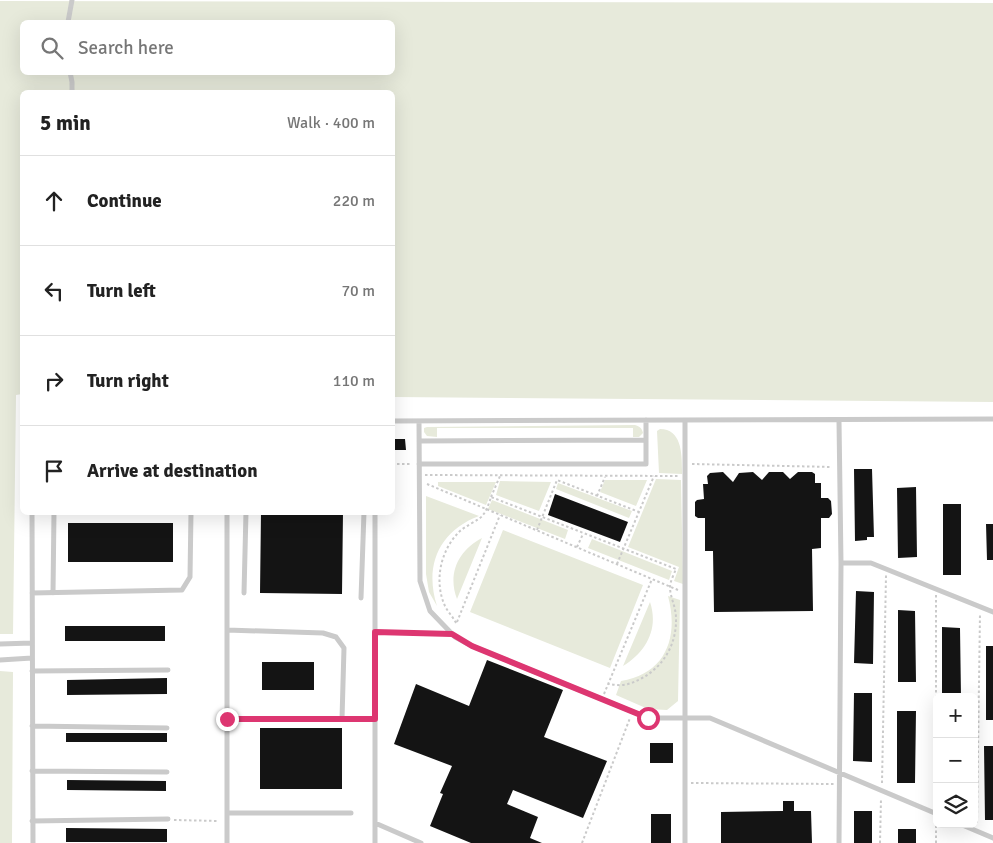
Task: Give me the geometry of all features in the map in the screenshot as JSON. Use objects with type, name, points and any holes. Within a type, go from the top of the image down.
[{"type":"lane","points":[[68,20],[72,0]]},
{"type":"lane","points":[[71,75],[72,90]]},
{"type":"lane","points":[[419,464],[646,464],[646,420]]},
{"type":"lane","points":[[685,420],[686,843]]},
{"type":"lane","points":[[395,422],[993,420]]},
{"type":"lane","points":[[419,421],[420,581],[430,611],[452,634],[472,646],[648,718],[710,718],[933,812]]},
{"type":"lane","points":[[839,421],[841,563],[839,843]]},
{"type":"lane","points":[[419,441],[646,440]]},
{"type":"lane","points":[[32,515],[33,843]]},
{"type":"lane","points":[[52,593],[54,515]]},
{"type":"lane","points":[[32,593],[182,590],[190,577],[191,515]]},
{"type":"lane","points":[[227,515],[227,843]]},
{"type":"lane","points":[[244,593],[246,515]]},
{"type":"lane","points":[[362,598],[364,515]]},
{"type":"lane","points":[[375,515],[375,843]]},
{"type":"lane","points":[[841,563],[871,563],[993,612]]},
{"type":"lane","points":[[227,630],[323,633],[336,637],[344,648],[342,719]]},
{"type":"lane","points":[[0,644],[32,643]]},
{"type":"lane","points":[[0,660],[32,658]]},
{"type":"lane","points":[[32,671],[168,670]]},
{"type":"lane","points":[[227,719],[375,719]]},
{"type":"lane","points":[[32,726],[167,728]]},
{"type":"lane","points":[[32,771],[167,772]]},
{"type":"lane","points":[[227,814],[351,814]]},
{"type":"lane","points":[[32,821],[168,819]]},
{"type":"lane","points":[[375,823],[421,843]]},
{"type":"lane","points":[[970,828],[993,838]]},
{"type":"path","points":[[395,464],[419,464]]},
{"type":"path","points":[[685,464],[840,467]]},
{"type":"path","points":[[456,623],[445,607],[441,593],[439,576],[442,560],[448,545],[458,533],[468,524],[482,516],[500,476]]},
{"type":"path","points":[[537,530],[559,476]]},
{"type":"path","points":[[597,496],[606,476]]},
{"type":"path","points":[[617,564],[654,476]]},
{"type":"path","points":[[419,478],[685,476]]},
{"type":"path","points":[[419,478],[486,509],[685,592]]},
{"type":"path","points":[[557,480],[639,512]]},
{"type":"path","points":[[491,497],[676,569],[670,586],[676,616],[676,633],[664,661],[653,672],[626,685],[608,684]]},
{"type":"path","points":[[375,632],[452,634],[500,515]]},
{"type":"path","points":[[577,547],[584,533]]},
{"type":"path","points":[[880,843],[886,569]]},
{"type":"path","points":[[602,699],[652,579]]},
{"type":"path","points":[[936,589],[937,783]]},
{"type":"path","points":[[977,831],[980,607]]},
{"type":"path","points":[[582,843],[633,712]]},
{"type":"path","points":[[685,783],[839,784]]},
{"type":"path","points":[[168,819],[227,821]]},
{"type":"path","points":[[936,843],[937,828]]},
{"type":"shaded area","points":[[0,1],[993,3],[993,402],[395,397],[395,90],[20,90],[20,394],[16,395],[13,634],[0,634]]},
{"type":"shaded area","points":[[635,425],[643,431],[639,437],[633,437],[633,428],[437,428],[437,437],[427,436],[424,432],[424,428],[427,427]]},
{"type":"shaded area","points":[[660,429],[668,430],[673,434],[680,445],[682,474],[659,473],[657,431]]},
{"type":"shaded area","points":[[656,479],[681,480],[683,584],[674,581],[679,567],[628,547]]},
{"type":"shaded area","points":[[605,480],[647,480],[636,506],[600,492]]},
{"type":"shaded area","points":[[500,481],[551,482],[539,511],[496,495]]},
{"type":"shaded area","points":[[438,482],[496,482],[486,505],[438,486]]},
{"type":"shaded area","points":[[558,483],[632,511],[629,518],[556,489]]},
{"type":"shaded area","points":[[426,496],[479,516],[454,531],[438,552],[432,577],[437,606],[429,592],[426,574]]},
{"type":"shaded area","points":[[492,500],[568,530],[565,539],[488,509]]},
{"type":"shaded area","points":[[503,530],[643,585],[610,668],[470,612]]},
{"type":"shaded area","points":[[482,538],[457,599],[453,580],[457,563],[467,549]]},
{"type":"shaded area","points":[[592,539],[672,571],[669,580],[588,548]]},
{"type":"shaded area","points":[[668,596],[680,600],[678,701],[667,710],[648,709],[616,695],[621,681],[649,671],[659,662],[666,651],[672,626]]},
{"type":"shaded area","points":[[650,602],[653,621],[648,639],[638,654],[623,666]]},
{"type":"shaded area","points":[[0,671],[13,672],[12,843],[0,843]]},
{"type":"building","points":[[395,439],[405,439],[406,450],[395,450]]},
{"type":"building","points":[[854,469],[872,469],[874,537],[867,537],[867,540],[855,541]]},
{"type":"building","points":[[723,472],[733,482],[739,473],[753,472],[762,480],[769,472],[783,472],[790,479],[798,472],[812,472],[815,474],[815,483],[821,483],[821,498],[828,498],[831,501],[832,514],[829,518],[821,518],[821,548],[812,549],[813,611],[714,612],[713,551],[705,551],[705,518],[695,516],[695,502],[704,499],[703,484],[708,484],[707,476],[710,473]]},
{"type":"building","points":[[916,487],[917,557],[898,558],[897,488]]},
{"type":"building","points":[[555,494],[628,522],[620,542],[548,515]]},
{"type":"building","points":[[943,504],[961,504],[961,575],[943,575]]},
{"type":"building","points":[[261,515],[343,515],[342,594],[260,593]]},
{"type":"building","points":[[68,523],[173,523],[173,562],[68,562]]},
{"type":"building","points":[[986,524],[993,524],[993,560],[987,560]]},
{"type":"building","points":[[856,591],[874,592],[873,664],[854,663]]},
{"type":"building","points":[[898,610],[915,611],[916,682],[898,682]]},
{"type":"building","points":[[65,626],[165,626],[165,641],[65,641]]},
{"type":"building","points":[[942,627],[960,628],[961,693],[942,693]]},
{"type":"building","points":[[986,646],[993,646],[993,720],[986,720]]},
{"type":"building","points":[[487,660],[563,690],[544,737],[607,761],[583,818],[513,790],[507,804],[538,817],[530,838],[542,843],[471,843],[430,826],[443,794],[440,793],[452,766],[394,744],[416,684],[469,706]]},
{"type":"building","points":[[262,662],[314,662],[314,690],[262,690]]},
{"type":"building","points":[[167,678],[167,694],[67,695],[67,680]]},
{"type":"building","points":[[854,693],[872,693],[872,762],[853,761]]},
{"type":"building","points":[[897,711],[916,711],[915,783],[897,783]]},
{"type":"building","points":[[260,728],[342,728],[342,789],[260,789]]},
{"type":"building","points":[[66,733],[167,733],[167,742],[66,742]]},
{"type":"building","points":[[650,743],[673,743],[673,763],[650,763]]},
{"type":"building","points":[[984,746],[993,746],[993,820],[985,820]]},
{"type":"building","points":[[67,780],[166,781],[166,791],[67,790]]},
{"type":"building","points":[[783,801],[794,801],[794,811],[811,811],[812,843],[721,843],[721,812],[783,811]]},
{"type":"building","points":[[854,811],[872,811],[872,843],[854,843]]},
{"type":"building","points":[[651,814],[671,814],[671,843],[651,843]]},
{"type":"building","points":[[66,828],[167,829],[167,842],[66,842]]},
{"type":"building","points":[[898,829],[916,829],[916,843],[898,843]]},
{"type":"route","points":[[227,719],[375,719],[375,632],[452,634],[472,646],[648,718]]}]
